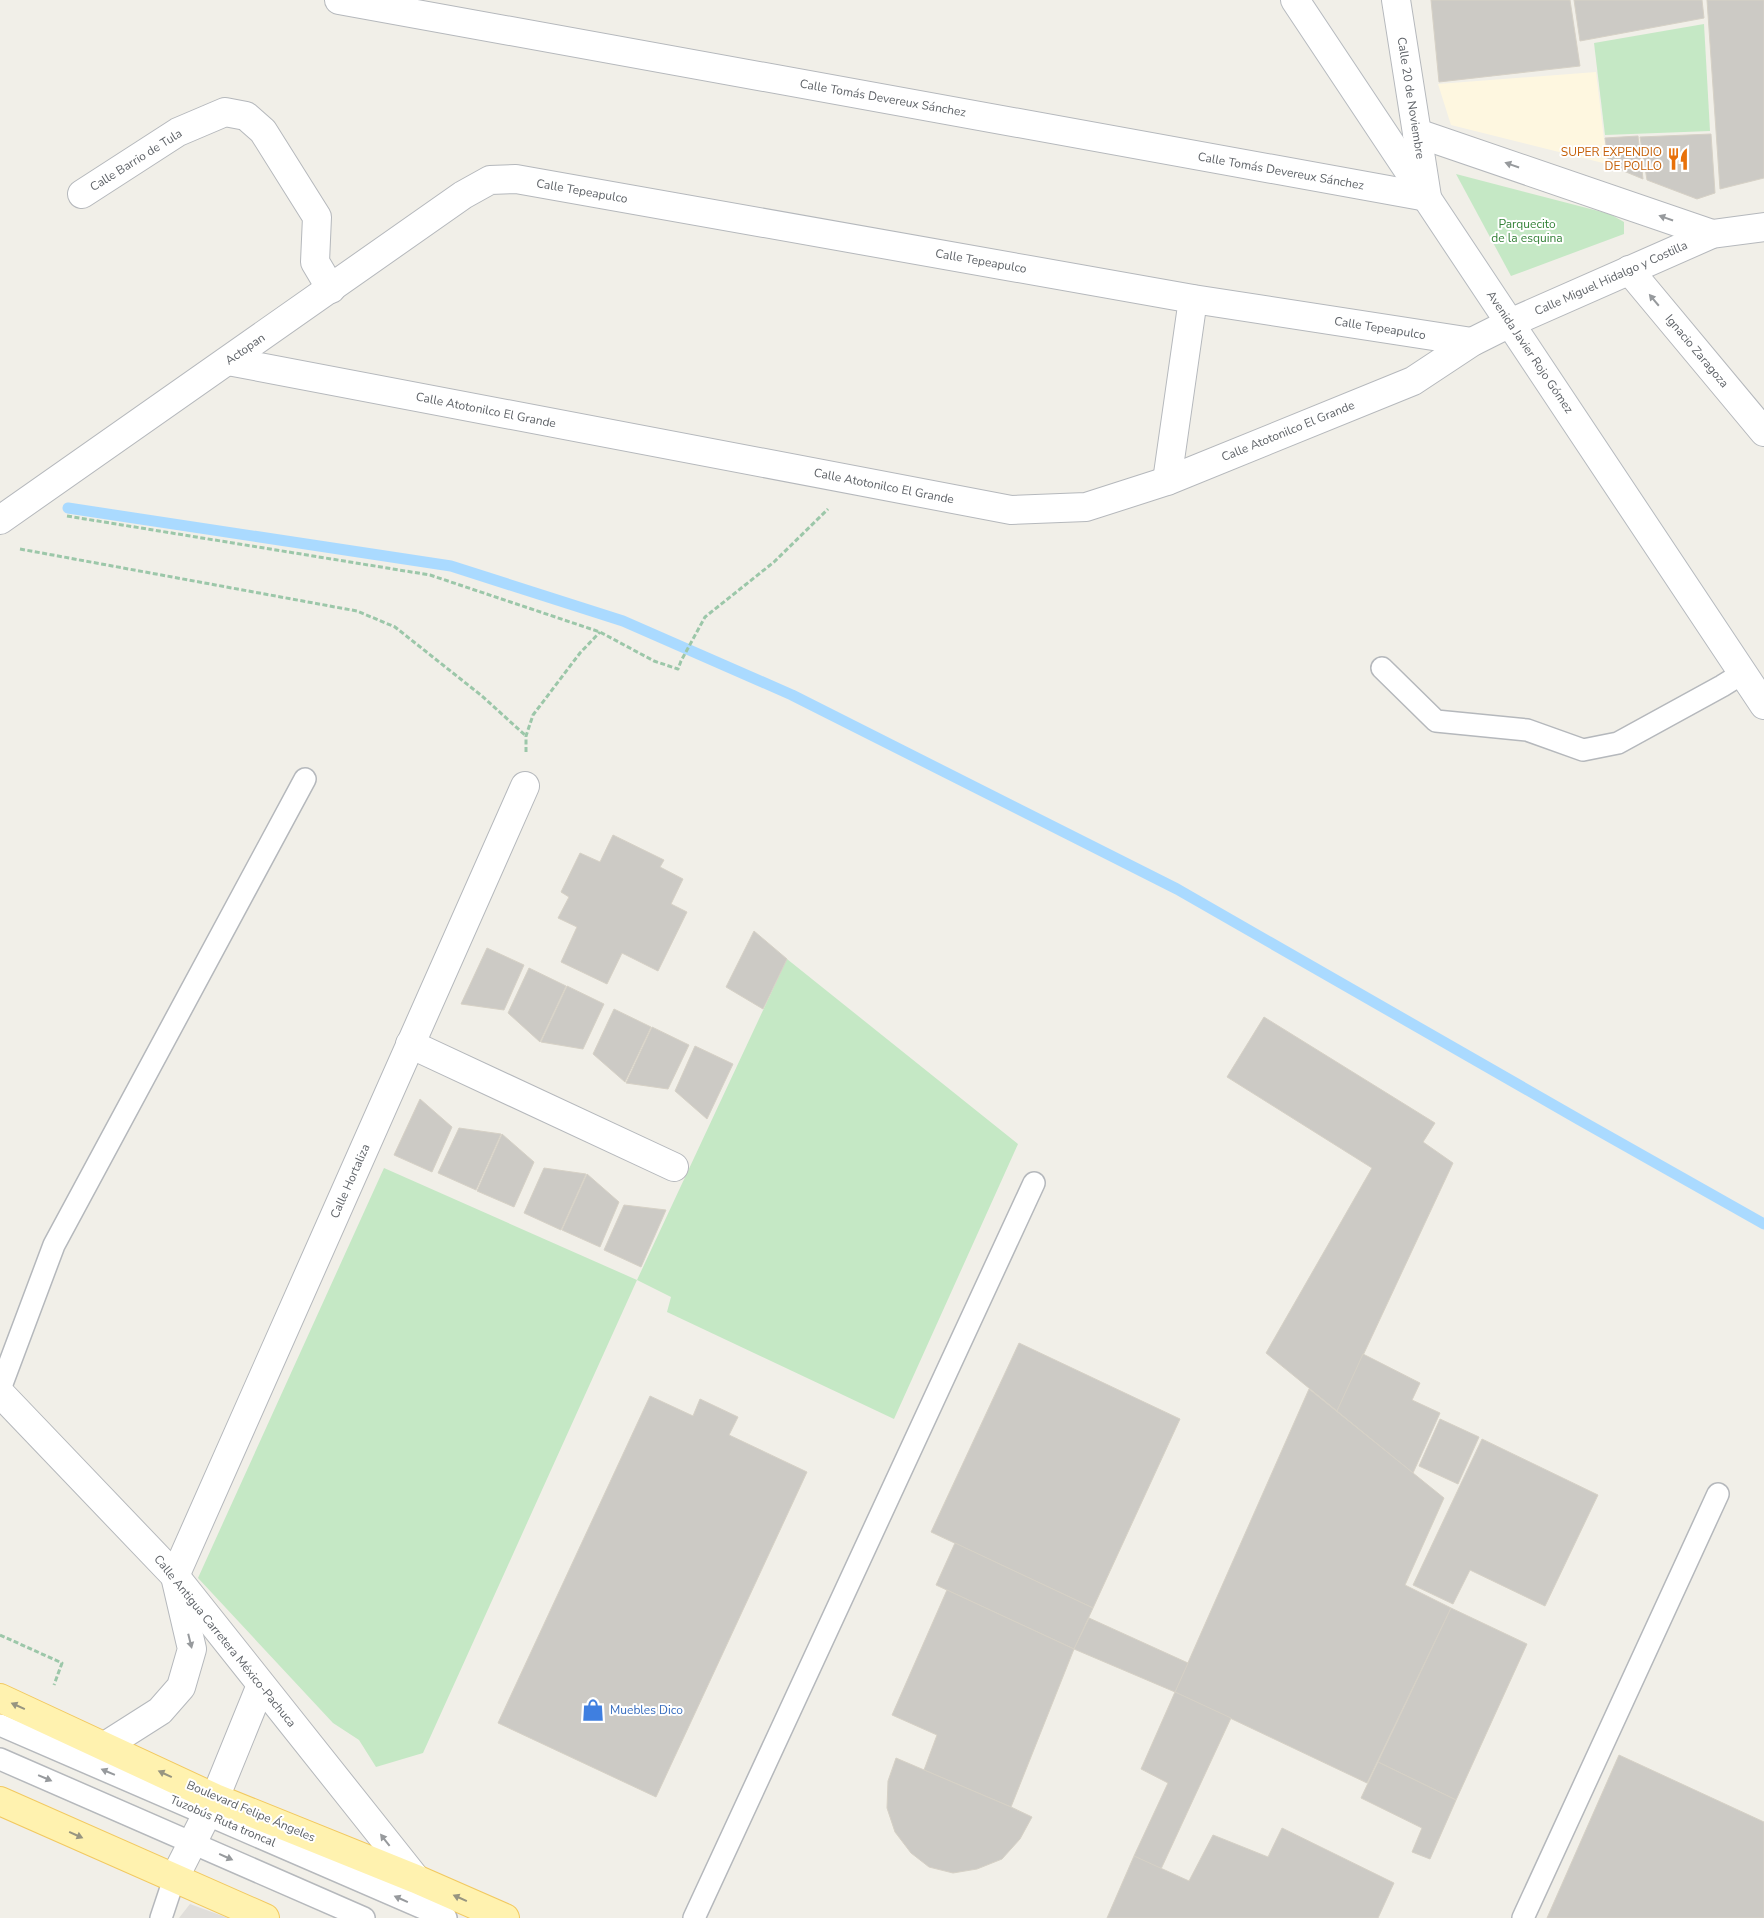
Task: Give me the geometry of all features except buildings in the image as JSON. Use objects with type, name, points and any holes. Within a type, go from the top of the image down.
[{"type":"main road","name":"Boulevard Felipe Ángeles","points":[[0,1698],[105,1746],[211,1806],[416,1879],[505,1918]]},
{"type":"main road","points":[[0,1801],[265,1918]]},
{"type":"street","name":"Calle Tomás Devereux Sánchez","points":[[339,0],[1427,197]]},
{"type":"street","name":"Avenida Javier Rojo Gómez","points":[[1296,0],[1764,705]]},
{"type":"street","name":"Calle 20 de Noviembre","points":[[1396,0],[1427,197]]},
{"type":"street","name":"Calle Barrio de Tula","points":[[82,194],[178,132],[225,112],[246,116],[263,131],[317,217],[315,262],[330,289]]},
{"type":"street","name":"Calle Miguel Hidalgo y Costilla","points":[[1417,132],[1712,234]]},
{"type":"street","name":"Calle Tepeapulco","points":[[490,180],[516,179],[1193,299],[1472,342]]},
{"type":"street","name":"Actopan","points":[[10,514],[463,194],[490,180]]},
{"type":"street","name":"Calle Miguel Hidalgo y Costilla","points":[[1510,322],[1712,234],[1764,227]]},
{"type":"street","name":"Ignacio Zaragoza","points":[[1629,270],[1764,432]]},
{"type":"street","points":[[1168,480],[1193,299]]},
{"type":"street","name":"Calle Atotonilco El Grande","points":[[228,361],[1011,510],[1086,507],[1168,480],[1413,381],[1472,342],[1510,322]]},
{"type":"street","name":"Calle Hortaliza","points":[[175,1576],[526,786]]},
{"type":"street","points":[[410,1044],[674,1167]]},
{"type":"street","name":"Calle Antigua Carretera México-Pachuca","points":[[0,1393],[175,1576],[416,1879]]},
{"type":"street","points":[[105,1746],[160,1710],[182,1687],[192,1649],[175,1576]]},
{"type":"street","points":[[174,1879],[211,1806],[261,1685]]},
{"type":"lane","points":[[1382,668],[1436,721],[1527,730],[1582,750],[1618,744],[1743,674]]},
{"type":"lane","points":[[0,1389],[54,1245],[305,778]]},
{"type":"lane","points":[[694,1918],[1034,1183]]},
{"type":"lane","points":[[1523,1918],[1718,1494]]},
{"type":"lane","name":"Tuzobús Ruta troncal","points":[[0,1724],[211,1806],[446,1918]]},
{"type":"lane","points":[[0,1759],[364,1918]]},
{"type":"lane","points":[[161,1918],[174,1879]]},
{"type":"path","points":[[10,514],[430,575],[600,632],[654,661],[678,669],[705,617],[774,562],[857,481]]},
{"type":"path","points":[[18,548],[358,611],[395,628],[482,696],[526,736]]},
{"type":"path","points":[[526,786],[526,736],[533,715],[580,653],[600,632]]},
{"type":"shaded area","points":[[1596,72],[1607,164],[1451,125],[1438,84]]},
{"type":"shaded area","points":[[190,1904],[228,1918],[179,1918]]},
{"type":"green space","points":[[1704,24],[1710,131],[1605,135],[1594,43]]},
{"type":"green space","name":"Parquecito de la esquina","points":[[1456,174],[1610,214],[1624,222],[1624,234],[1511,276]]},
{"type":"green space","points":[[787,959],[1018,1144],[894,1419],[667,1312],[671,1297],[637,1280]]},
{"type":"green space","points":[[384,1168],[637,1280],[423,1753],[376,1767],[359,1740],[333,1723],[198,1578]]},
{"type":"waterway","points":[[68,508],[451,566],[623,621],[792,695],[1177,889],[1764,1224]]},
{"type":"place","name":"SUPER EXPENDIO DE POLLO","points":[[1678,159]]},
{"type":"place","name":"Muebles Dico","points":[[593,1710]]}]
